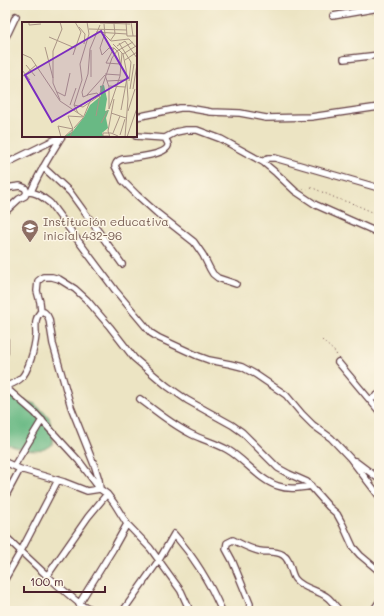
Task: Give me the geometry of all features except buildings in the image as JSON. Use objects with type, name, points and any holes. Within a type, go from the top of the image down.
[{"type":"street","points":[[333,16],[379,8]]},
{"type":"street","points":[[5,38],[16,16]]},
{"type":"street","points":[[344,59],[379,55]]},
{"type":"street","points":[[137,117],[180,108],[188,108],[211,112],[240,113],[266,118],[311,117],[379,107]]},
{"type":"street","points":[[137,136],[165,138],[176,132],[197,130],[221,138],[263,162],[295,191],[316,205],[379,233]]},
{"type":"street","points":[[5,164],[60,137]]},
{"type":"street","points":[[5,212],[29,192],[61,137]]},
{"type":"street","points":[[165,138],[168,145],[164,150],[148,155],[119,160],[115,166],[116,170],[123,181],[146,203],[194,242],[213,274],[218,278],[236,284]]},
{"type":"street","points":[[263,162],[268,158],[275,158],[379,188]]},
{"type":"street","points":[[43,167],[70,192],[122,264]]},
{"type":"street","points":[[5,188],[20,186],[29,192],[40,195],[50,203],[115,290],[151,333],[198,356],[209,360],[242,367],[286,395],[313,425],[331,438],[350,458],[379,496]]},
{"type":"street","points":[[5,386],[21,379],[28,366],[35,344],[37,315],[41,311],[37,291],[38,281],[43,277],[52,277],[59,280],[75,289],[87,300],[134,358],[167,386],[187,400],[242,432],[278,468],[307,482],[337,514],[353,547],[379,571]]},
{"type":"street","points":[[41,311],[44,312],[49,319],[53,344],[71,407],[95,467],[100,489]]},
{"type":"street","points":[[5,339],[5,352]]},
{"type":"street","points":[[338,362],[379,411]]},
{"type":"street","points":[[5,386],[42,420],[79,461],[100,489],[107,494],[128,524],[150,548],[181,591],[190,611]]},
{"type":"street","points":[[370,400],[379,394]]},
{"type":"street","points":[[140,399],[172,424],[192,435],[228,450],[267,481],[278,486],[292,489],[311,486]]},
{"type":"street","points":[[5,497],[17,468],[42,420]]},
{"type":"street","points":[[350,458],[379,479]]},
{"type":"street","points":[[5,462],[17,468],[64,482],[87,492],[100,489]]},
{"type":"street","points":[[5,579],[58,480]]},
{"type":"street","points":[[47,576],[88,517],[107,494]]},
{"type":"street","points":[[80,604],[128,524]]},
{"type":"street","points":[[123,611],[159,560],[174,534],[206,578],[222,611]]},
{"type":"street","points":[[5,536],[47,576],[89,611]]},
{"type":"street","points":[[249,611],[250,604],[226,549],[227,543],[233,540],[258,551],[278,553],[284,556],[288,560],[296,580],[313,591],[328,597],[340,611]]},
{"type":"street","points":[[373,611],[379,602]]},
{"type":"street","points":[[80,604],[97,611]]},
{"type":"path","points":[[295,191],[313,188],[379,215]]},
{"type":"path","points":[[322,340],[336,353],[338,362]]},
{"type":"green space","points":[[5,395],[35,404],[49,417],[53,434],[52,445],[35,451],[5,444]]},
{"type":"place","name":"Institución educativa inicial 432-96","points":[[30,243]]}]
